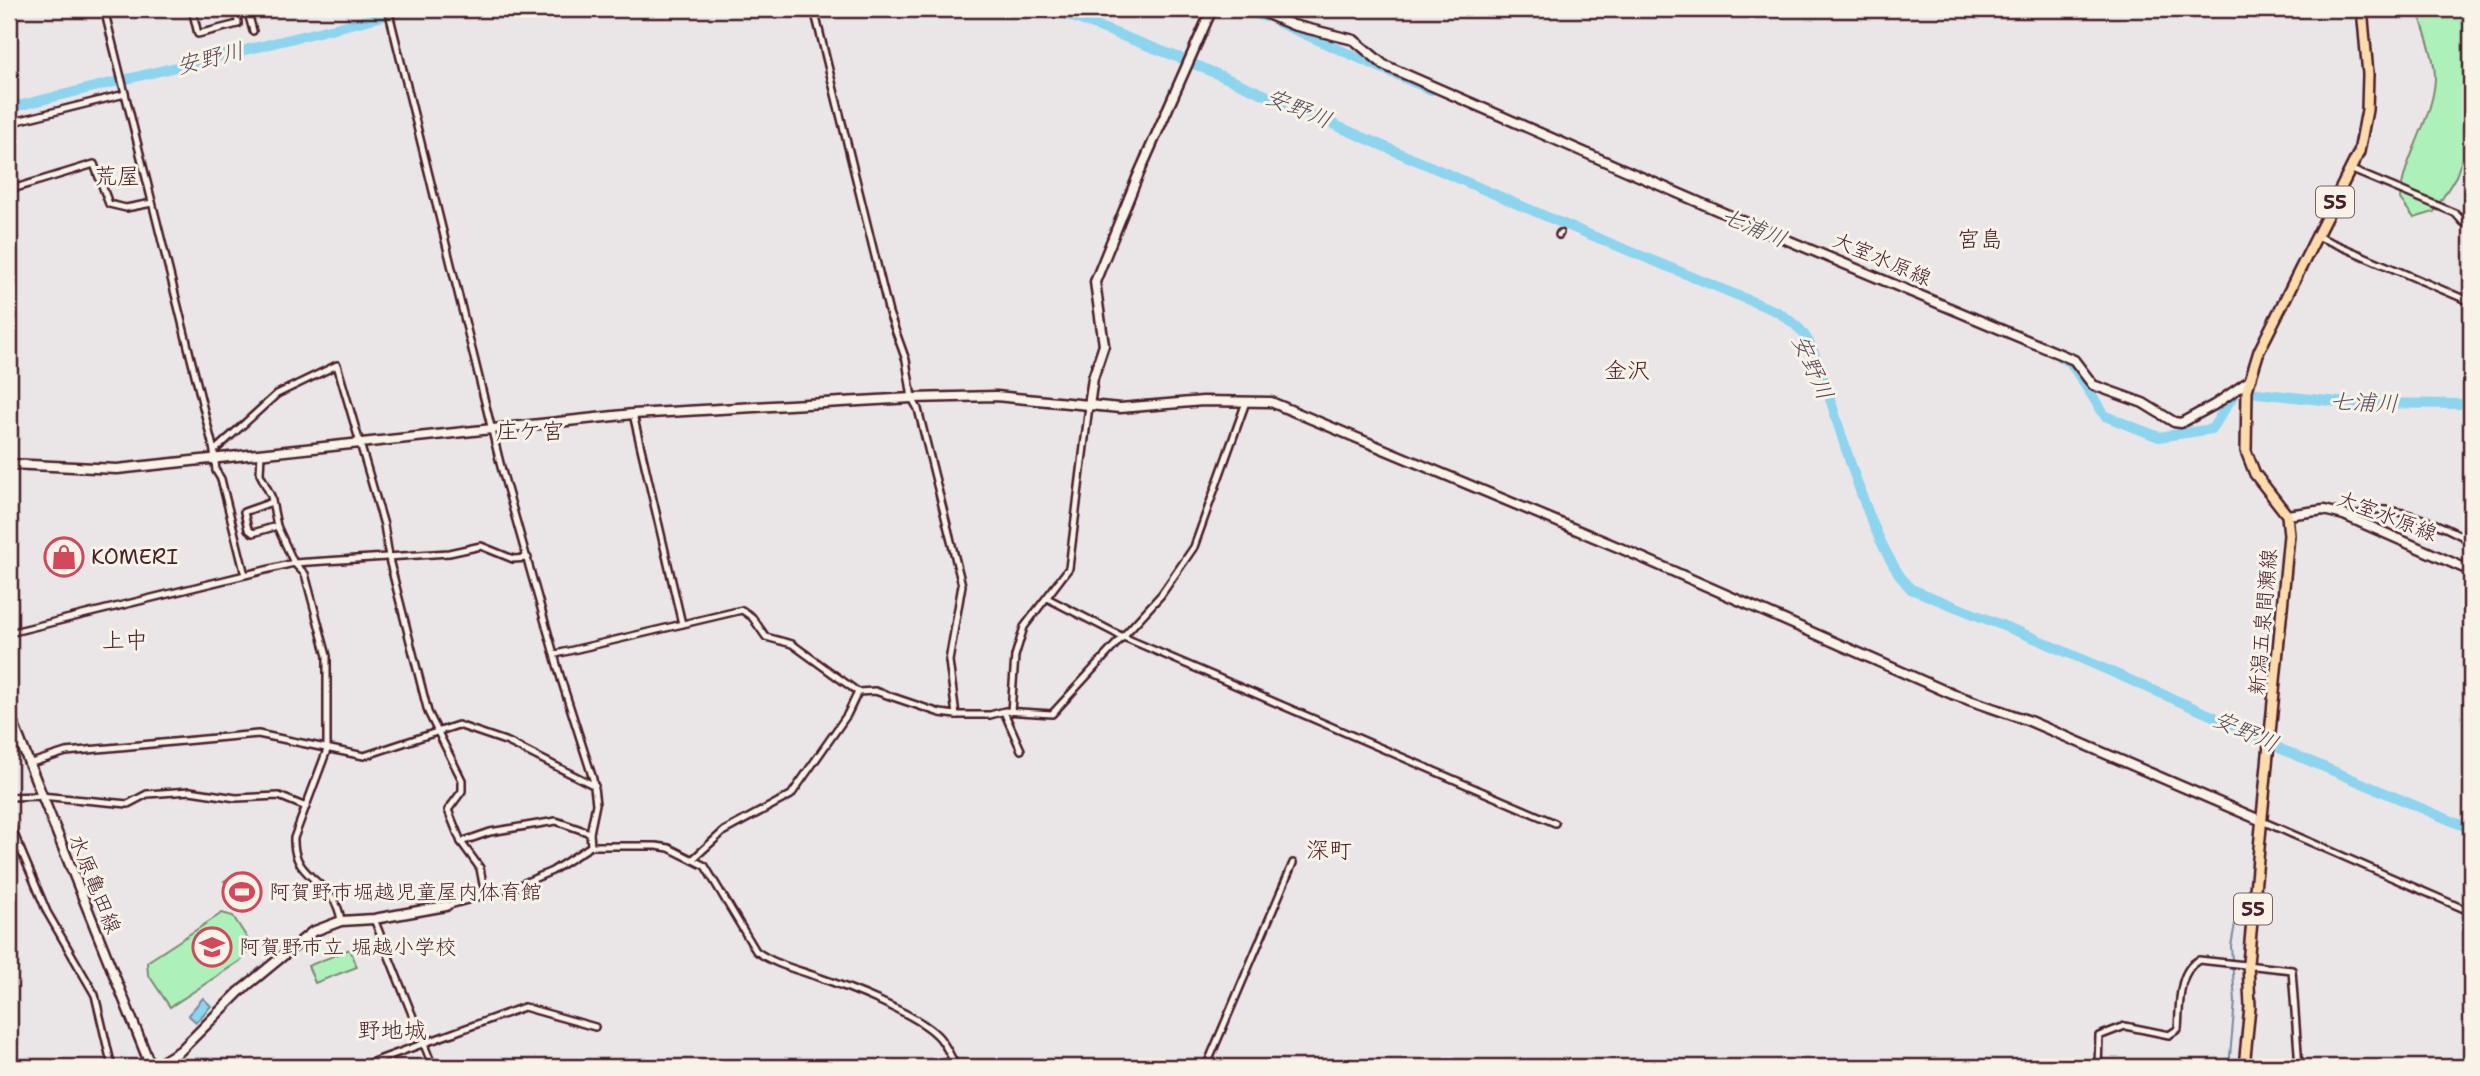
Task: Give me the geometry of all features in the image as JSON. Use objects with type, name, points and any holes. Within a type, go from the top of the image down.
[{"type":"main road","name":"55","points":[[2287,515],[2255,474],[2246,451],[2249,381],[2259,351],[2319,237],[2352,170],[2362,143],[2367,110],[2368,74],[2362,9]]},
{"type":"main road","name":"新潟五泉間瀬線","points":[[2244,1067],[2250,1007],[2248,963],[2289,535],[2287,515]]},
{"type":"street","points":[[104,9],[245,575]]},
{"type":"street","points":[[192,9],[198,34],[237,24],[237,9]]},
{"type":"street","points":[[247,9],[253,31]]},
{"type":"street","points":[[388,9],[492,429],[595,786],[596,804],[590,833],[591,846]]},
{"type":"street","points":[[814,9],[889,313],[906,360],[912,398],[918,409],[962,585],[949,661],[956,715]]},
{"type":"street","points":[[1021,750],[1007,712],[1018,646],[1024,627],[1069,568],[1093,378],[1104,345],[1095,282],[1137,178],[1212,9]]},
{"type":"street","name":"大室水原線","points":[[1255,9],[1293,26],[1354,40],[1384,65],[2074,360],[2093,385],[2143,403],[2174,422],[2181,423],[2214,405],[2249,381]]},
{"type":"street","points":[[9,123],[124,93]]},
{"type":"street","points":[[9,190],[94,164],[109,204],[126,208],[152,203]]},
{"type":"street","points":[[2352,170],[2455,213],[2463,222],[2471,224]]},
{"type":"street","points":[[2319,237],[2471,302]]},
{"type":"street","points":[[215,455],[277,394],[337,365],[391,556],[428,712],[462,780],[461,791],[448,810],[461,842],[480,868],[485,895]]},
{"type":"street","points":[[9,464],[117,469],[215,455],[261,453],[633,414],[912,398],[996,396],[1120,408],[1247,399],[1271,402],[1298,411],[1952,694],[2027,720],[2471,912]]},
{"type":"street","points":[[555,654],[727,612],[747,611],[766,637],[792,644],[858,692],[875,691],[940,713],[956,715],[1052,713],[1161,595],[1194,547],[1247,399]]},
{"type":"street","points":[[633,414],[682,624]]},
{"type":"street","points":[[261,453],[260,474],[272,502],[277,526],[294,563],[305,574],[327,656],[327,751],[294,838],[294,853],[300,868],[335,899],[341,921]]},
{"type":"street","points":[[272,502],[244,512],[248,529],[253,533],[277,526]]},
{"type":"street","name":"大室水原線","points":[[2287,515],[2324,510],[2353,519],[2471,571]]},
{"type":"street","points":[[2353,519],[2357,514],[2383,510],[2412,515],[2438,522],[2471,542]]},
{"type":"street","points":[[9,633],[294,563],[449,553],[481,546],[513,559],[528,558]]},
{"type":"street","points":[[1047,598],[1121,636],[1555,823]]},
{"type":"street","points":[[693,859],[724,831],[791,795],[848,715],[858,692]]},
{"type":"street","name":"水原亀田線","points":[[9,713],[40,796],[152,1067]]},
{"type":"street","points":[[28,764],[66,752],[258,734],[327,751],[364,756],[458,725],[508,742],[595,786]]},
{"type":"street","points":[[9,797],[40,796],[128,804],[147,794],[190,791],[236,799],[279,796],[306,807]]},
{"type":"street","points":[[461,842],[490,832],[556,821],[590,833]]},
{"type":"street","points":[[9,822],[47,912],[94,995],[112,1067]]},
{"type":"street","points":[[152,1067],[180,1051],[239,992],[295,943],[326,925],[446,906],[517,887],[552,871],[591,846],[656,846],[705,866],[756,951],[769,960],[830,981],[931,1030],[939,1037],[956,1067]]},
{"type":"street","points":[[1206,1067],[1293,863]]},
{"type":"street","points":[[374,919],[433,1067]]},
{"type":"street","points":[[2098,1067],[2099,1036],[2124,1026],[2169,1035],[2178,1029],[2180,987],[2194,962],[2289,967],[2294,974],[2299,1067]]},
{"type":"street","points":[[359,1067],[424,1041],[524,1007],[595,1027]]},
{"type":"green space","points":[[2418,9],[2471,9],[2471,135],[2456,176],[2434,212],[2414,218],[2400,199],[2402,183],[2430,108],[2435,78],[2431,52]]},
{"type":"green space","name":"阿賀野市堀越児童屋内体育館","points":[[238,872],[259,901],[245,911],[224,881]]},
{"type":"green space","points":[[222,913],[233,916],[249,941],[246,957],[170,1007],[148,974],[147,962]]},
{"type":"green space","points":[[350,949],[357,967],[315,983],[308,966]]},
{"type":"water","points":[[203,998],[211,1006],[196,1022],[188,1015]]},
{"type":"waterway","name":"安野川","points":[[9,108],[412,9]]},
{"type":"waterway","name":"安野川","points":[[1052,9],[1180,58],[1559,222],[1778,312],[1800,330],[1812,348],[1875,528],[1898,573],[1911,589],[2034,638],[2256,735],[2281,749],[2471,829]]},
{"type":"waterway","name":"七浦川","points":[[1241,9],[1265,17]]},
{"type":"waterway","name":"七浦川","points":[[1279,23],[1431,90]]},
{"type":"waterway","name":"七浦川","points":[[2061,358],[2070,362],[2105,416],[2159,437],[2212,429],[2233,396]]},
{"type":"waterway","name":"七浦川","points":[[2257,393],[2348,403],[2471,404]]},
{"type":"waterway","points":[[2229,1067],[2235,1001],[2231,946],[2235,924]]},
{"type":"place","name":"KOMERI","points":[[64,557]]},
{"type":"place","name":"阿賀野市堀越児童屋内体育館","points":[[242,892]]},
{"type":"place","name":"阿賀野市立 堀越小学校","points":[[212,947]]},
{"type":"district","name":"荒屋","points":[[117,176]]},
{"type":"district","name":"宮島","points":[[1980,239]]},
{"type":"district","name":"金沢","points":[[1627,370]]},
{"type":"district","name":"庄ケ宮","points":[[530,431]]},
{"type":"district","name":"上中","points":[[125,640]]},
{"type":"district","name":"深町","points":[[1329,850]]},
{"type":"district","name":"野地城","points":[[392,1030]]}]
